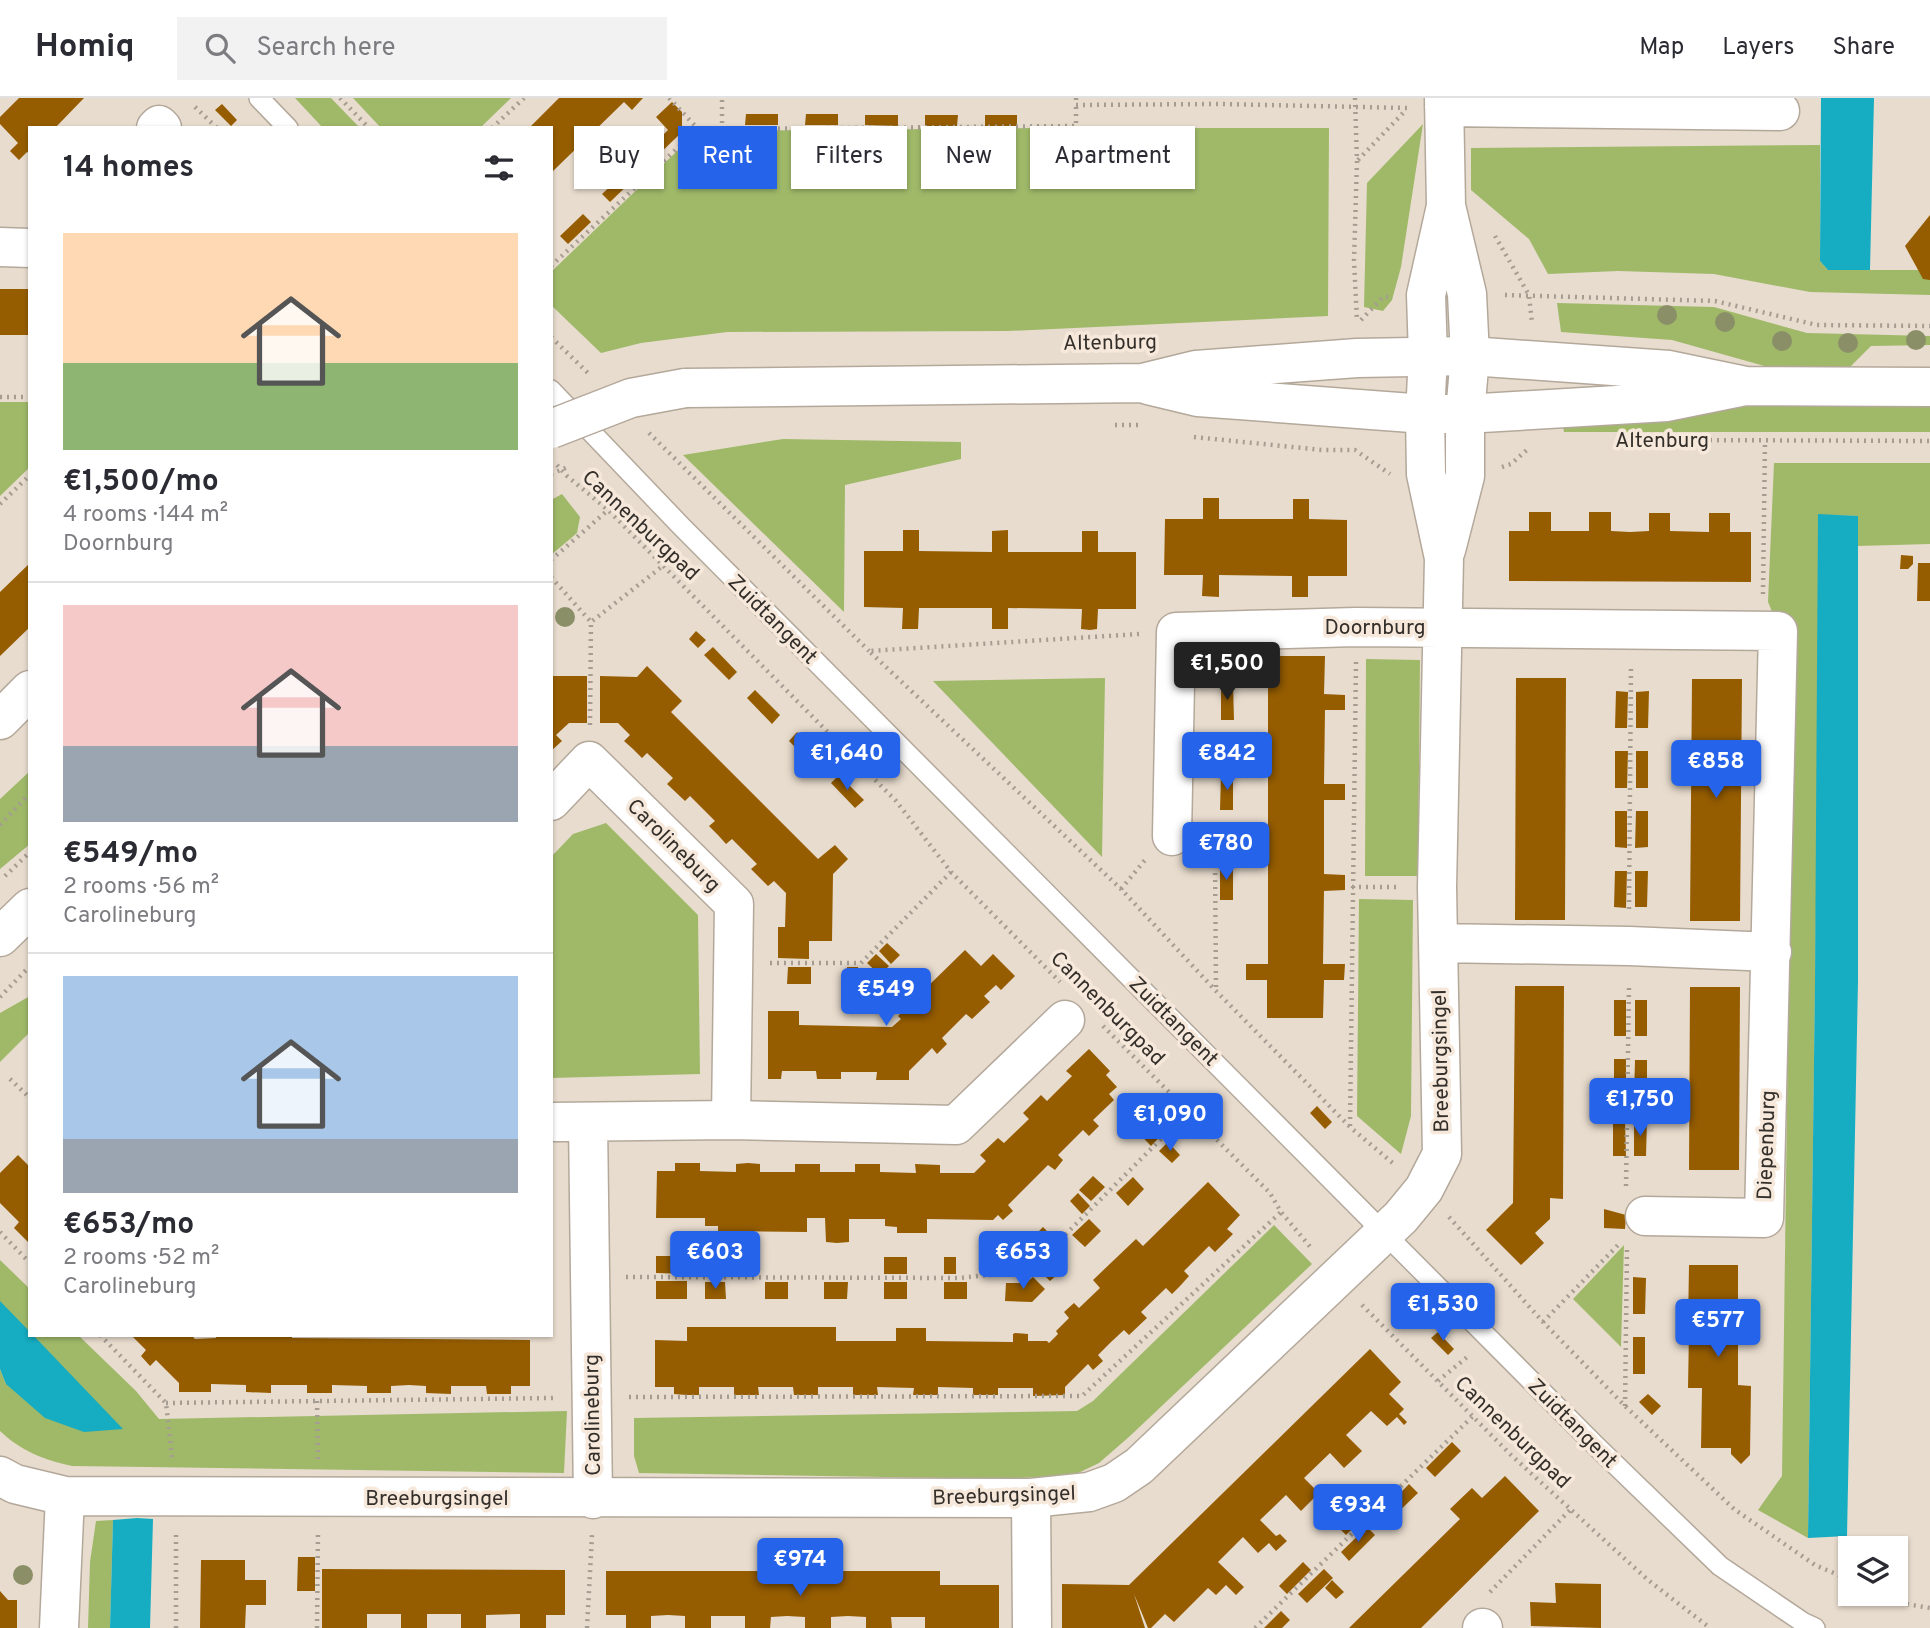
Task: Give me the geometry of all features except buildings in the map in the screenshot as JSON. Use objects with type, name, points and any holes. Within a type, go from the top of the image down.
[{"type":"street","points":[[1446,206],[1432,104],[1780,111]]},
{"type":"street","name":"Breeburgsingel","points":[[0,1476],[15,1484],[65,1496],[1031,1498],[1088,1492],[1114,1483],[1139,1466],[1385,1233],[1424,1189],[1442,1154],[1437,887],[1444,558],[1426,474],[1425,414],[1428,356],[1426,295],[1446,206]]},
{"type":"street","name":"Breeburgsingel","points":[[1444,558],[1465,476],[1465,414],[1470,356],[1467,295],[1446,206]]},
{"type":"street","points":[[0,247],[28,248]]},
{"type":"street","name":"Altenburg","points":[[553,428],[631,398],[685,388],[1143,383],[1196,370],[1428,356],[1470,356],[1669,370],[1746,386],[1930,387]]},
{"type":"street","name":"Altenburg","points":[[1143,383],[1198,397],[1425,414],[1667,402],[1746,386]]},
{"type":"street","name":"Doornburg","points":[[1176,632],[1356,626],[1770,631]]},
{"type":"street","name":"Diepenburg","points":[[1636,1202],[1764,1218],[1772,952],[1770,631]]},
{"type":"street","points":[[1172,851],[1176,632]]},
{"type":"street","points":[[0,720],[28,693]]},
{"type":"street","points":[[553,799],[589,761]]},
{"type":"street","name":"Carolineburg","points":[[589,761],[734,905],[731,1119]]},
{"type":"street","points":[[0,937],[28,910]]},
{"type":"street","points":[[1438,943],[1629,946],[1772,952]]},
{"type":"street","name":"Carolineburg","points":[[593,1499],[589,1277],[569,1122],[731,1119],[956,1125],[1075,1008]]},
{"type":"street","points":[[59,1628],[65,1496]]},
{"type":"street","points":[[1031,1498],[1032,1628]]},
{"type":"lane","points":[[259,98],[286,126]]},
{"type":"lane","name":"Zuidtangent","points":[[553,392],[681,526],[1595,1446],[1720,1566],[1815,1628]]},
{"type":"path","points":[[340,98],[367,126]]},
{"type":"path","points":[[494,126],[524,98]]},
{"type":"path","points":[[669,98],[695,126]]},
{"type":"path","points":[[722,98],[722,126]]},
{"type":"path","points":[[777,129],[1076,126],[1076,98]]},
{"type":"path","points":[[1354,98],[1357,161],[1354,260],[1357,324],[1383,297],[1426,295]]},
{"type":"path","points":[[1076,105],[1220,101],[1354,106],[1432,104]]},
{"type":"path","points":[[192,103],[215,126]]},
{"type":"path","points":[[1357,161],[1432,104]]},
{"type":"path","points":[[553,264],[678,148]]},
{"type":"path","points":[[1467,295],[1715,302],[1817,326],[1930,326]]},
{"type":"path","points":[[553,339],[591,376]]},
{"type":"path","points":[[0,397],[28,397]]},
{"type":"path","points":[[641,425],[869,651],[1121,889],[1216,991],[1350,1127],[1424,1189],[1543,1322],[1625,1406],[1734,1509],[1815,1565],[1838,1575]]},
{"type":"path","points":[[640,437],[663,432]]},
{"type":"path","points":[[1202,440],[1322,450],[1355,450],[1388,474],[1426,474]]},
{"type":"path","name":"Altenburg","points":[[1668,440],[1930,441]]},
{"type":"path","points":[[1765,441],[1770,631]]},
{"type":"path","points":[[1465,476],[1489,473],[1511,464],[1535,443]]},
{"type":"path","name":"Cannenburgpad","points":[[553,461],[664,565],[896,801],[951,872],[1075,1008],[1188,1112],[1270,1193],[1337,1280],[1570,1510],[1648,1580],[1710,1628]]},
{"type":"path","points":[[553,473],[576,463]]},
{"type":"path","points":[[0,504],[28,477]]},
{"type":"path","points":[[553,558],[608,510]]},
{"type":"path","points":[[591,622],[664,565]]},
{"type":"path","points":[[553,579],[591,622],[589,761]]},
{"type":"path","points":[[1350,1127],[1356,626]]},
{"type":"path","points":[[1631,630],[1629,946],[1636,1202]]},
{"type":"path","points":[[869,651],[1176,632]]},
{"type":"path","points":[[0,825],[28,795]]},
{"type":"path","points":[[1121,889],[1146,859],[1172,851],[1215,858],[1216,991]]},
{"type":"path","points":[[0,882],[28,854]]},
{"type":"path","points":[[733,962],[861,963],[951,872]]},
{"type":"path","points":[[1352,887],[1437,887]]},
{"type":"path","points":[[0,997],[28,968]]},
{"type":"path","points":[[19,976],[28,974]]},
{"type":"path","points":[[10,1079],[28,1096]]},
{"type":"path","points":[[589,1277],[959,1278],[1029,1271],[1188,1112]]},
{"type":"path","points":[[166,1403],[592,1397],[1082,1396],[1282,1212]]},
{"type":"path","points":[[0,1233],[28,1261]]},
{"type":"path","points":[[1543,1322],[1627,1236],[1625,1406]]},
{"type":"path","points":[[1438,1381],[1470,1355]]},
{"type":"path","points":[[1255,1628],[1473,1416]]},
{"type":"path","points":[[587,1628],[593,1499]]},
{"type":"path","points":[[1482,1628],[1486,1596],[1570,1510]]},
{"type":"path","points":[[1908,1604],[1930,1608]]},
{"type":"green space","points":[[295,98],[331,98],[358,126],[321,126]]},
{"type":"green space","points":[[353,98],[511,98],[482,126],[379,126]]},
{"type":"green space","points":[[1423,124],[1401,267],[1392,300],[1383,311],[1364,307],[1367,183]]},
{"type":"green space","points":[[1016,128],[1030,128],[1030,189],[1195,189],[1195,128],[1329,128],[1328,316],[1008,331],[727,332],[641,343],[601,353],[553,307],[553,270],[638,189],[664,189],[664,164],[678,150],[678,189],[777,189],[777,130],[791,130],[791,189],[907,189],[907,129],[921,129],[921,189],[1016,189]]},
{"type":"green space","points":[[1820,145],[1820,261],[1828,270],[1930,270],[1930,295],[1810,292],[1714,274],[1618,271],[1548,274],[1529,239],[1471,190],[1471,148]]},
{"type":"green space","points":[[1557,303],[1714,307],[1807,333],[1930,336],[1930,345],[1871,346],[1849,368],[1768,367],[1672,340],[1561,332]]},
{"type":"green space","points":[[0,402],[28,402],[28,469],[0,496]]},
{"type":"green space","points":[[1767,405],[1930,406],[1930,432],[1564,432],[1561,418]]},
{"type":"green space","points":[[783,439],[961,442],[961,459],[845,485],[844,612],[683,455]]},
{"type":"green space","points":[[1774,463],[1930,463],[1930,544],[1858,546],[1858,516],[1821,515],[1808,1538],[1758,1510],[1782,1476],[1793,662],[1768,602]]},
{"type":"green space","points":[[562,494],[580,517],[577,533],[553,553],[553,499]]},
{"type":"green space","points":[[1366,659],[1420,660],[1418,876],[1365,876]]},
{"type":"green space","points":[[1105,678],[1102,857],[933,681]]},
{"type":"green space","points":[[28,773],[28,846],[0,869],[0,799]]},
{"type":"green space","points":[[606,823],[698,915],[700,1074],[553,1078],[553,855],[573,834]]},
{"type":"green space","points":[[1359,899],[1413,900],[1411,1116],[1401,1154],[1357,1116]]},
{"type":"green space","points":[[28,997],[28,1034],[0,1062],[0,1013]]},
{"type":"green space","points":[[1274,1225],[1312,1264],[1130,1436],[1099,1463],[1074,1475],[1004,1479],[639,1473],[634,1456],[634,1418],[1077,1411],[1093,1401]]},
{"type":"green space","points":[[1624,1245],[1621,1347],[1573,1299]]},
{"type":"green space","points":[[0,1260],[28,1287],[28,1332],[0,1303]]},
{"type":"green space","points":[[30,1337],[80,1337],[136,1391],[159,1419],[567,1411],[564,1473],[72,1466],[42,1458],[0,1431],[0,1369],[6,1384]]},
{"type":"green space","points":[[113,1520],[110,1628],[88,1628],[90,1562],[96,1521]]},
{"type":"water","points":[[1821,98],[1874,98],[1870,270],[1828,270],[1820,261]]},
{"type":"water","points":[[1818,514],[1858,516],[1858,981],[1847,1536],[1808,1538]]},
{"type":"water","points":[[0,1301],[28,1330],[28,1337],[35,1337],[123,1429],[84,1432],[45,1418],[6,1384],[0,1369]]},
{"type":"water","points":[[153,1519],[150,1628],[110,1628],[113,1520]]}]
